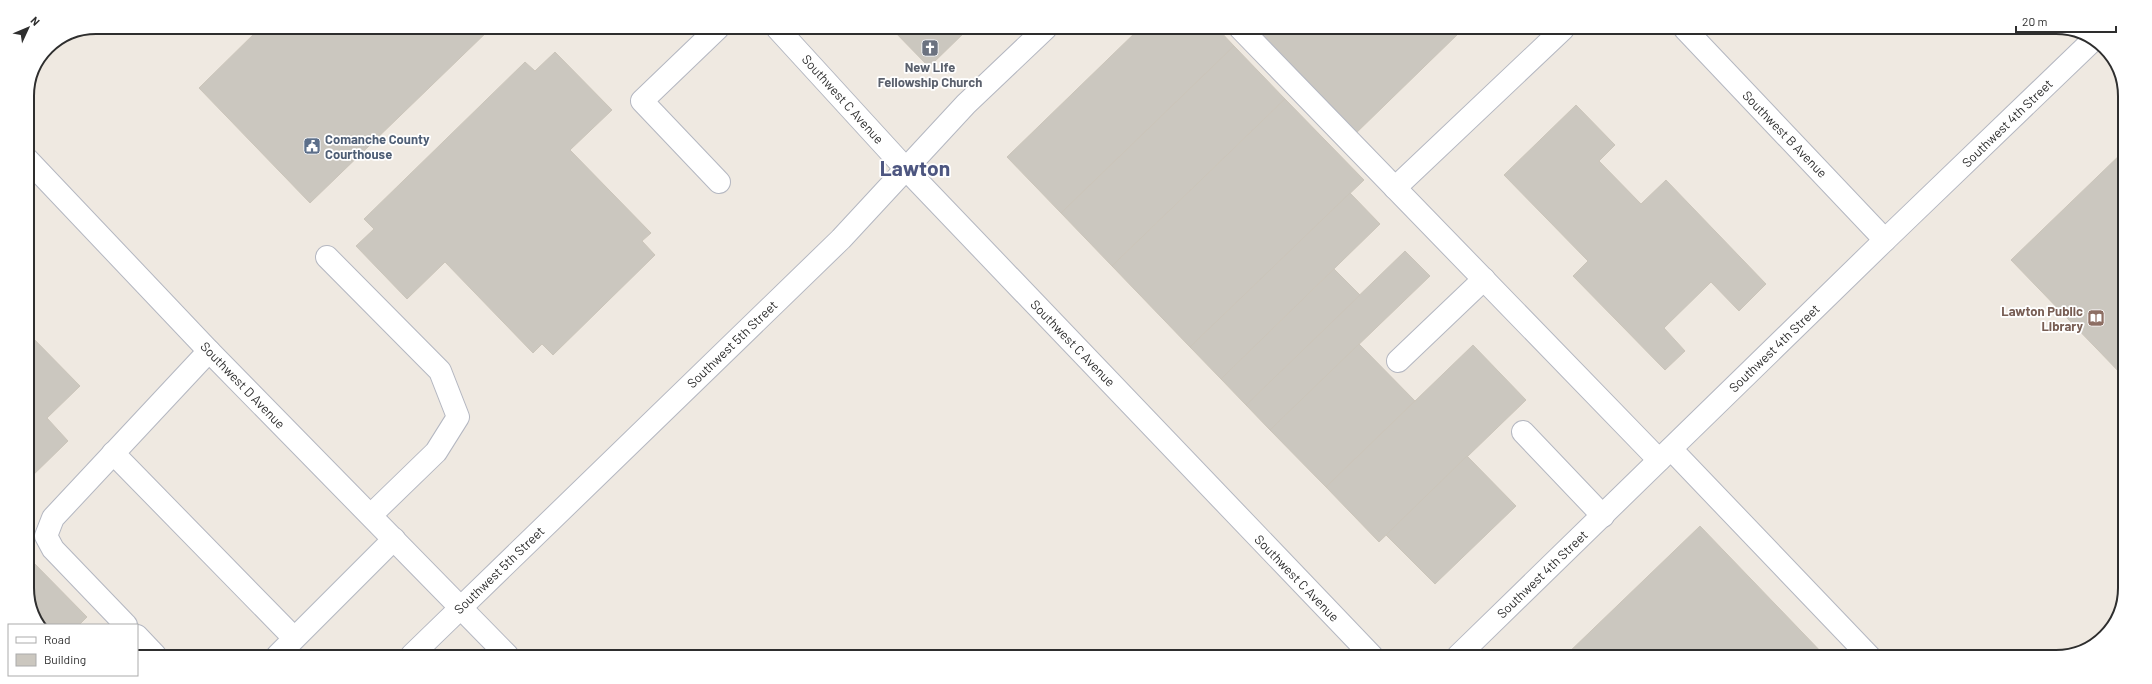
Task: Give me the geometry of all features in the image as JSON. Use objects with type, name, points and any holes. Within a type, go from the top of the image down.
[{"type":"street","points":[[712,34],[642,101],[720,182]]},
{"type":"street","name":"Southwest C Avenue","points":[[782,34],[906,169],[1366,650]]},
{"type":"street","name":"Southwest 5th Street","points":[[417,650],[841,239],[966,104],[1040,34]]},
{"type":"street","points":[[1246,34],[1484,279],[1863,650]]},
{"type":"street","points":[[1395,188],[1558,34]]},
{"type":"street","name":"Southwest B Avenue","points":[[1690,34],[1885,240]]},
{"type":"street","name":"Southwest 4th Street","points":[[1464,650],[1885,240],[2090,43]]},
{"type":"street","name":"Southwest D Avenue","points":[[34,166],[209,351],[502,650]]},
{"type":"street","points":[[327,257],[440,371],[458,417],[436,452],[371,515]]},
{"type":"street","points":[[1398,361],[1484,279]]},
{"type":"street","points":[[125,624],[53,549],[46,536],[52,518],[209,351]]},
{"type":"street","points":[[1522,432],[1603,516]]},
{"type":"street","points":[[113,453],[294,638]]},
{"type":"street","points":[[283,650],[394,539]]},
{"type":"street","points":[[138,637],[150,650]]},
{"type":"building","name":"Comanche County Courthouse","points":[[254,34],[485,34],[310,203],[199,88]]},
{"type":"building","name":"New Life Fellowship Church","points":[[897,34],[963,34],[929,67]]},
{"type":"building","points":[[1134,34],[1223,34],[1234,46],[1061,213],[1007,157]]},
{"type":"building","points":[[1253,34],[1458,34],[1352,137]]},
{"type":"building","points":[[1234,46],[1285,99],[1112,266],[1061,213]]},
{"type":"building","points":[[555,52],[612,110],[570,150],[651,233],[642,241],[655,255],[553,355],[542,344],[533,353],[445,262],[407,299],[356,246],[374,229],[364,219],[525,62],[535,71]]},
{"type":"building","points":[[1285,99],[1364,180],[1190,347],[1112,266]]},
{"type":"building","points":[[1576,105],[1615,145],[1599,161],[1641,204],[1666,180],[1766,284],[1739,311],[1711,282],[1664,328],[1685,351],[1665,370],[1573,276],[1588,261],[1504,175]]},
{"type":"building","name":"Lawton Public Library","points":[[2118,157],[2118,371],[2011,260]]},
{"type":"building","points":[[1350,193],[1380,224],[1221,379],[1190,347]]},
{"type":"building","points":[[1405,251],[1430,276],[1270,430],[1246,405]]},
{"type":"building","points":[[1334,269],[1360,295],[1246,405],[1221,379]]},
{"type":"building","points":[[34,339],[80,386],[47,418],[68,441],[34,474]]},
{"type":"building","points":[[1359,344],[1415,401],[1326,487],[1270,430]]},
{"type":"building","points":[[1473,345],[1526,400],[1379,542],[1326,487]]},
{"type":"building","points":[[1467,456],[1516,506],[1435,584],[1386,535]]},
{"type":"building","points":[[1700,526],[1819,650],[1571,650]]},
{"type":"building","points":[[34,563],[87,617],[80,624],[47,624],[42,618],[36,604],[34,592]]},
{"type":"place","name":"New Life Fellowship Church","points":[[930,48]]},
{"type":"place","name":"Comanche County Courthouse","points":[[312,146]]},
{"type":"place","name":"Lawton Public Library","points":[[2096,318]]},
{"type":"district","name":"Lawton","points":[[915,169]]}]
